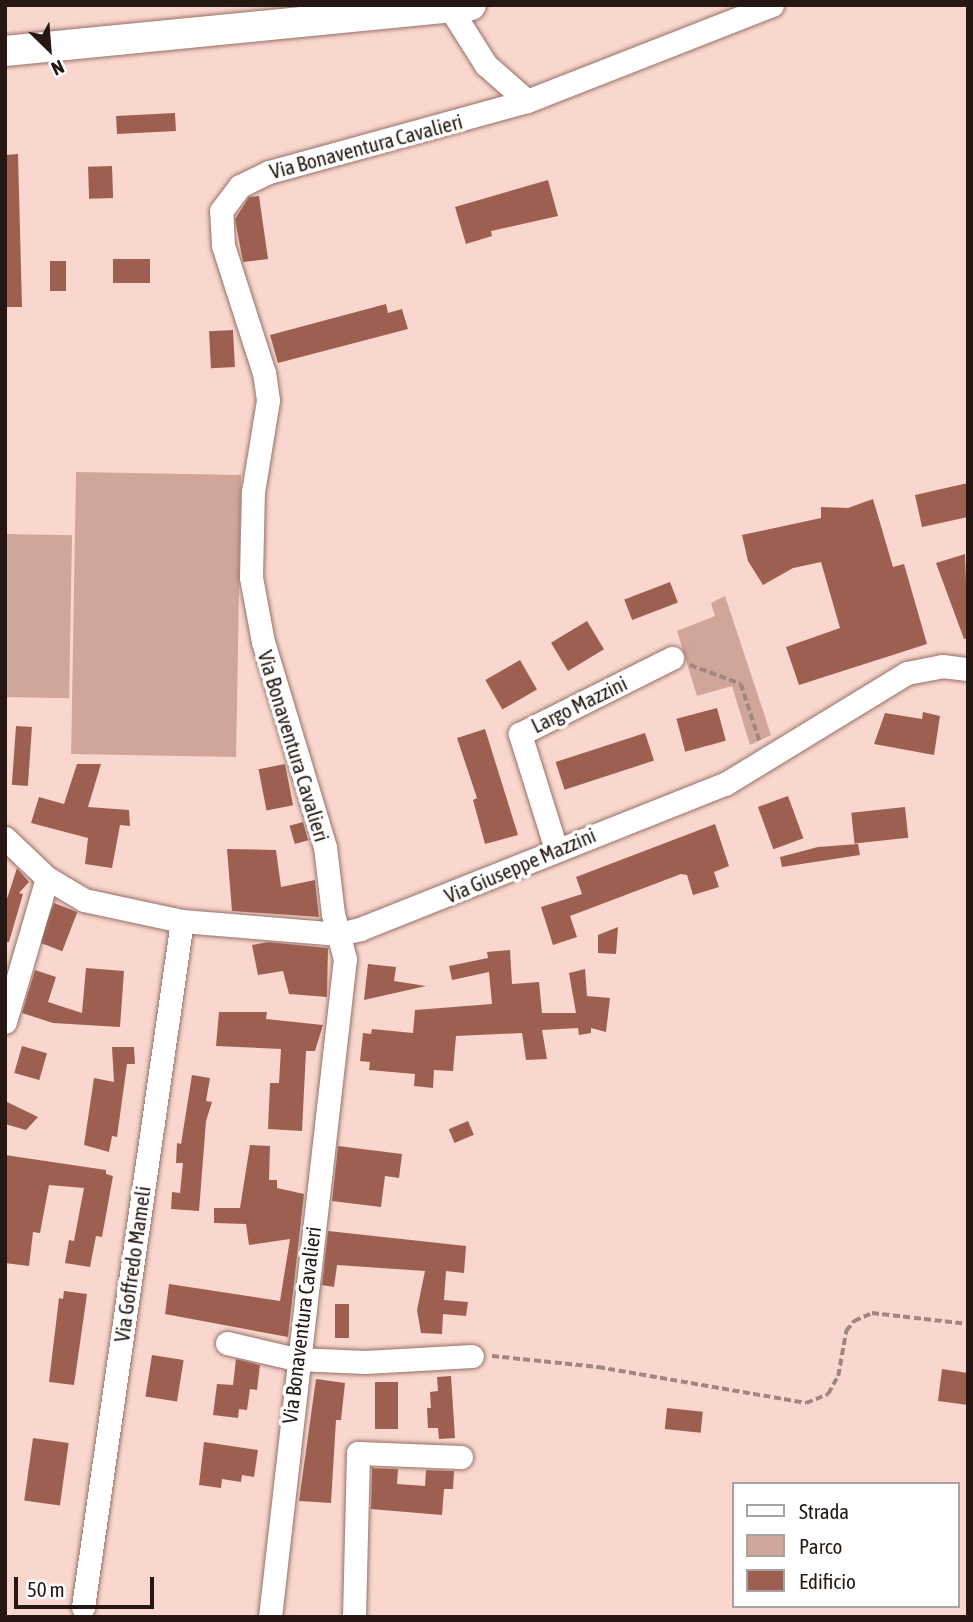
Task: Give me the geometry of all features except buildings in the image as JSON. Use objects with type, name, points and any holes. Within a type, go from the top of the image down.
[{"type":"main road","points":[[5,51],[456,6]]},
{"type":"street","name":"Via Bonaventura Cavalieri","points":[[270,1617],[296,1359],[343,1001],[345,959],[325,848],[266,653],[251,576],[253,492],[268,400],[264,373],[223,245],[221,211],[240,186],[269,172],[527,101],[772,5]]},
{"type":"street","points":[[456,6],[486,65],[527,101]]},
{"type":"street","name":"Largo Mazzini","points":[[556,849],[520,734],[672,658]]},
{"type":"street","name":"Via Giuseppe Mazzini","points":[[5,838],[47,878],[84,900],[182,921],[339,934],[385,923],[556,849],[725,784],[888,681],[922,668],[968,669]]},
{"type":"street","points":[[5,1022],[10,991],[47,878]]},
{"type":"street","name":"Via Goffredo Mameli","points":[[83,1607],[182,921]]},
{"type":"street","points":[[227,1343],[296,1359],[365,1362],[472,1356]]},
{"type":"street","points":[[354,1617],[358,1453],[461,1457]]},
{"type":"path","points":[[672,658],[741,684],[766,760]]},
{"type":"path","points":[[472,1356],[598,1367],[806,1403],[828,1394],[838,1376],[846,1331],[854,1321],[872,1313],[968,1324]]},
{"type":"green space","points":[[76,472],[241,475],[236,757],[71,754]]},
{"type":"green space","points":[[5,534],[72,535],[69,698],[5,697]]},
{"type":"green space","points":[[725,596],[771,735],[750,745],[732,686],[697,696],[677,631],[715,616],[711,603]]}]
